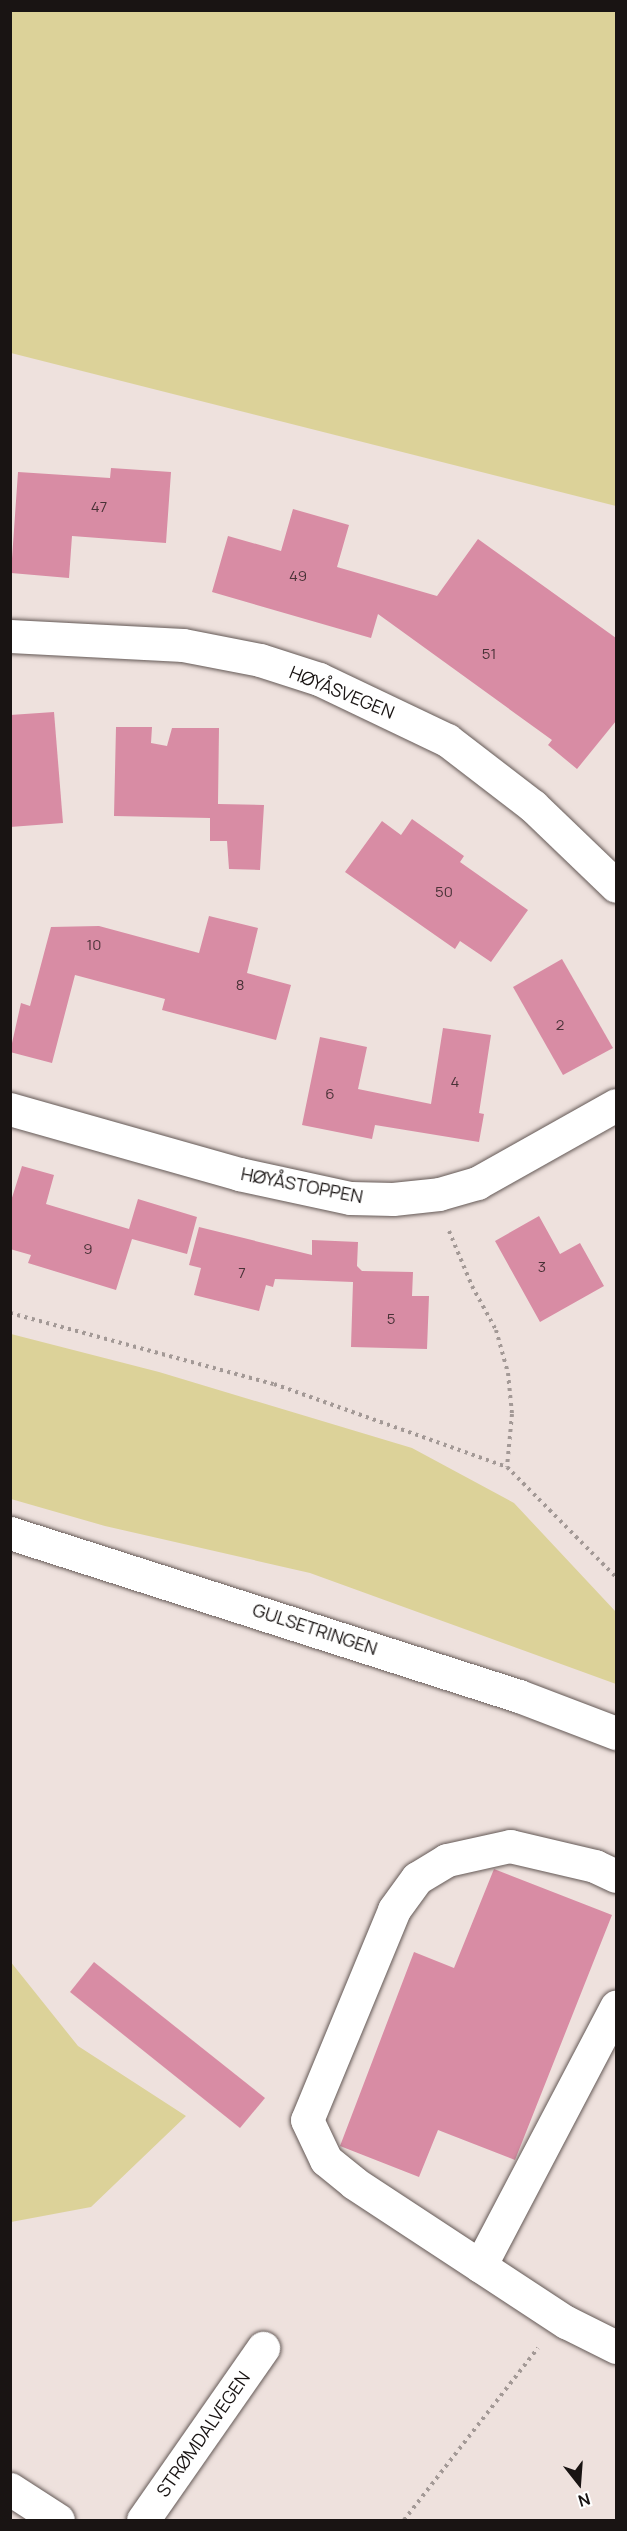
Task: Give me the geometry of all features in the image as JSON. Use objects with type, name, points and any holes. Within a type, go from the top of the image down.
[{"type":"street","name":"HØYÅSVEGEN","points":[[10,636],[183,645],[260,660],[319,679],[447,740],[533,806],[616,885]]},
{"type":"street","name":"HØYÅSTOPPEN","points":[[10,1109],[239,1174],[350,1198],[439,1194],[477,1183],[616,1106]]},
{"type":"street","name":"GULSETRINGEN","points":[[10,1533],[508,1692],[616,1733]]},
{"type":"street","points":[[616,1876],[595,1866],[510,1846],[447,1860],[417,1878],[394,1910],[307,2121],[326,2160],[354,2183],[566,2322],[616,2347]]},
{"type":"street","points":[[480,2266],[616,2007]]},
{"type":"street","name":"STRØMDALVEGEN","points":[[143,2520],[263,2348]]},
{"type":"street","points":[[10,2489],[58,2520]]},
{"type":"path","points":[[439,1194],[453,1244],[496,1330],[508,1373],[512,1414],[507,1467]]},
{"type":"path","points":[[10,1313],[274,1384],[507,1467],[616,1576]]},
{"type":"path","points":[[404,2520],[529,2356],[566,2322]]},
{"type":"shaded area","points":[[10,11],[616,11],[616,506],[11,353]]},
{"type":"shaded area","points":[[11,1334],[159,1372],[412,1448],[514,1503],[616,1612],[616,1684],[310,1573],[105,1526],[11,1499]]},
{"type":"shaded area","points":[[10,1961],[78,2046],[186,2116],[91,2207],[11,2222]]},
{"type":"building","points":[[111,468],[171,472],[166,543],[72,536],[69,578],[11,573],[18,472],[110,478]]},
{"type":"building","points":[[293,509],[349,525],[337,567],[437,596],[478,539],[616,638],[616,721],[577,769],[548,745],[552,740],[378,614],[371,638],[212,592],[228,536],[281,551]]},
{"type":"building","points":[[54,712],[63,823],[10,827],[10,715]]},
{"type":"building","points":[[116,727],[152,727],[151,743],[167,746],[172,728],[219,728],[218,804],[264,805],[260,870],[229,869],[227,841],[210,841],[210,818],[114,816]]},
{"type":"building","points":[[412,819],[464,856],[460,862],[528,910],[491,962],[460,941],[455,949],[345,872],[382,821],[401,835]]},
{"type":"building","points":[[209,916],[258,928],[247,973],[291,985],[276,1040],[162,1010],[165,999],[75,975],[52,1063],[10,1052],[21,1003],[30,1006],[51,927],[99,926],[199,953]]},
{"type":"building","points":[[562,959],[613,1048],[563,1075],[513,987]]},
{"type":"building","points":[[443,1028],[491,1035],[479,1113],[484,1114],[479,1142],[375,1125],[372,1139],[302,1125],[320,1037],[367,1047],[358,1089],[431,1104]]},
{"type":"building","points":[[22,1166],[54,1175],[46,1204],[129,1229],[138,1199],[197,1217],[187,1254],[132,1239],[116,1290],[28,1263],[31,1255],[10,1249],[10,1204]]},
{"type":"building","points":[[539,1216],[560,1254],[580,1243],[604,1286],[540,1322],[495,1241]]},
{"type":"building","points":[[199,1227],[312,1255],[312,1240],[358,1242],[357,1266],[362,1271],[413,1272],[412,1296],[429,1296],[427,1349],[351,1347],[353,1282],[275,1279],[273,1287],[266,1285],[259,1311],[194,1295],[201,1268],[189,1265]]},
{"type":"building","points":[[494,1869],[612,1915],[515,2160],[438,2130],[419,2177],[340,2146],[414,1952],[454,1968]]},
{"type":"building","points":[[94,1962],[265,2098],[240,2128],[70,1992]]}]
